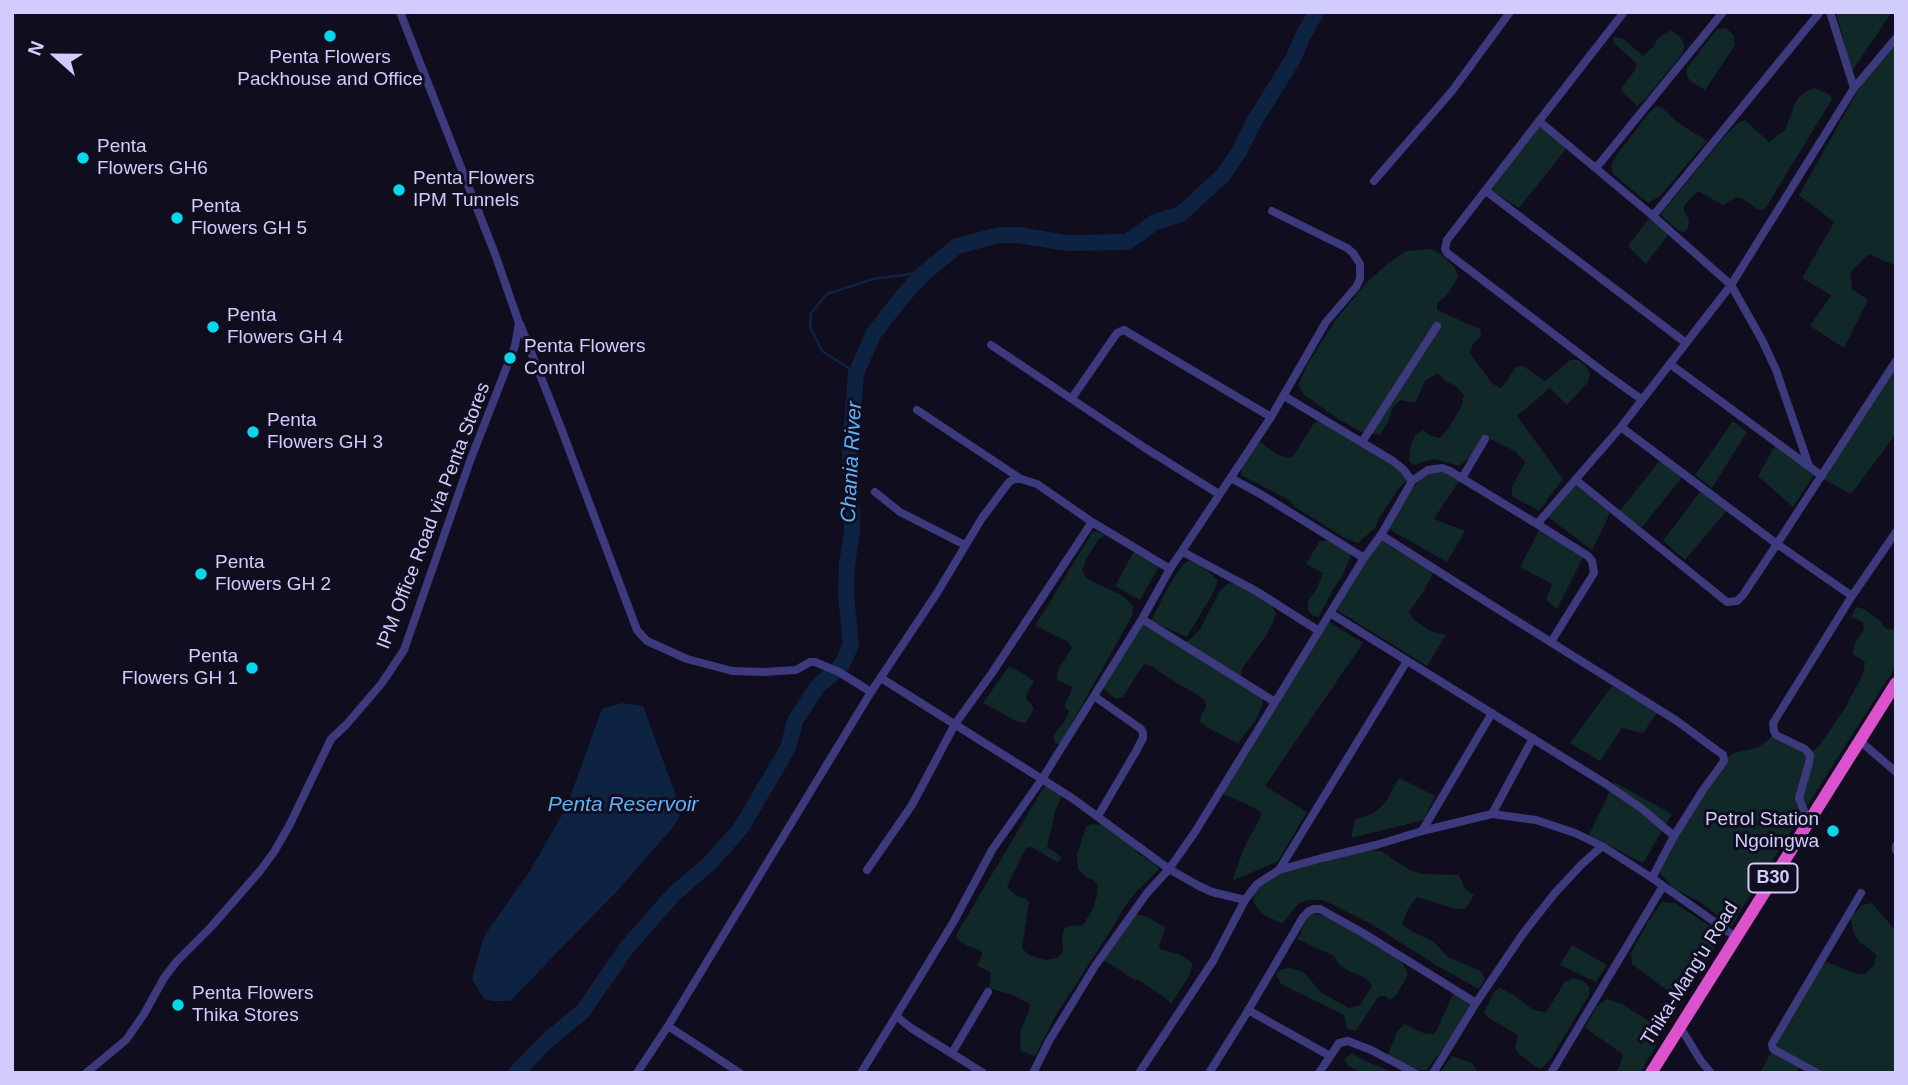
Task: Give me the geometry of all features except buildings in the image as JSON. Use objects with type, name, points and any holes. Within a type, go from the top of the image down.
[{"type":"highway","name":"Thika-Mang'u Road","points":[[1651,1073],[1896,683]]},
{"type":"street","points":[[400,12],[495,254],[636,630],[662,648],[687,659],[732,671],[782,672],[796,670],[815,662],[839,672],[871,692]]},
{"type":"street","points":[[1374,181],[1452,91],[1510,12]]},
{"type":"street","points":[[1624,12],[1445,244],[1447,253],[1642,399]]},
{"type":"street","points":[[1596,168],[1723,12]]},
{"type":"street","points":[[1653,216],[1820,12]]},
{"type":"street","points":[[1830,12],[1854,88]]},
{"type":"street","points":[[1537,524],[1620,427],[1731,285],[1854,88],[1896,38]]},
{"type":"street","points":[[1539,121],[1731,285],[1776,370],[1809,466]]},
{"type":"street","points":[[1486,191],[1686,343]]},
{"type":"street","points":[[861,1073],[954,921],[992,850],[1042,779],[1142,619],[1170,569],[1271,417],[1326,322],[1356,287],[1361,272],[1360,264],[1347,248],[1272,211]]},
{"type":"street","name":"IPM Office Road via Penta Stores","points":[[86,1073],[126,1040],[177,961],[260,871],[289,826],[331,739],[382,683],[404,650],[470,461],[515,346],[519,323]]},
{"type":"street","points":[[1362,442],[1437,326]]},
{"type":"street","points":[[1072,398],[1117,333],[1124,330],[1271,417]]},
{"type":"street","points":[[991,345],[1219,494]]},
{"type":"street","points":[[1576,480],[1727,602],[1737,601],[1896,361]]},
{"type":"street","points":[[1670,364],[1822,476]]},
{"type":"street","points":[[1284,396],[1393,461],[1412,481]]},
{"type":"street","points":[[917,410],[1021,478],[1037,484],[1092,522],[1170,569]]},
{"type":"street","points":[[1620,427],[1777,544],[1852,596]]},
{"type":"street","points":[[1462,478],[1485,439]]},
{"type":"street","points":[[1033,1073],[1049,1041],[1095,966],[1195,832],[1412,481],[1435,468],[1450,471],[1588,556],[1594,565],[1594,573],[1551,642]]},
{"type":"street","points":[[637,1073],[871,692],[937,593],[965,545],[1009,482],[1021,478]]},
{"type":"street","points":[[1231,478],[1364,558]]},
{"type":"street","points":[[875,492],[900,512],[965,545]]},
{"type":"street","points":[[867,870],[912,805],[955,724],[1092,522]]},
{"type":"street","points":[[1808,821],[1799,798],[1810,755],[1805,749],[1776,735],[1773,723],[1852,596],[1896,532]]},
{"type":"street","points":[[1381,535],[1677,721],[1725,757],[1674,836],[1652,878]]},
{"type":"street","points":[[1182,552],[1256,592],[1319,631]]},
{"type":"street","points":[[1330,613],[1606,784],[1641,808],[1674,836]]},
{"type":"street","points":[[1142,619],[1275,702]]},
{"type":"street","points":[[1279,870],[1407,661]]},
{"type":"street","points":[[881,678],[1098,816],[1169,869],[1205,889],[1245,900]]},
{"type":"street","points":[[1094,696],[1143,733],[1135,753],[1098,816]]},
{"type":"street","points":[[1422,831],[1492,713]]},
{"type":"street","points":[[1492,814],[1533,738]]},
{"type":"street","points":[[1860,741],[1896,772]]},
{"type":"street","points":[[1139,1073],[1213,961],[1245,900],[1257,884],[1279,870],[1492,814],[1535,820],[1575,833],[1602,846],[1736,937]]},
{"type":"street","points":[[1433,1073],[1522,935],[1554,894],[1602,846]]},
{"type":"street","points":[[1550,1073],[1663,886]]},
{"type":"street","points":[[1817,1073],[1773,1049],[1772,1044],[1861,893]]},
{"type":"street","points":[[1209,1073],[1304,917],[1314,909],[1320,909],[1363,933],[1476,1003]]},
{"type":"street","points":[[952,1053],[988,992]]},
{"type":"street","points":[[1248,1010],[1330,1056]]},
{"type":"street","points":[[897,1016],[911,1028],[983,1073]]},
{"type":"street","points":[[667,1026],[740,1073]]},
{"type":"street","points":[[1680,1027],[1711,1073]]},
{"type":"street","points":[[1319,1073],[1339,1044],[1348,1041],[1415,1073]]},
{"type":"green space","points":[[1836,12],[1892,12],[1852,71]]},
{"type":"green space","points":[[1726,28],[1734,36],[1735,45],[1705,90],[1688,78],[1686,69],[1717,29]]},
{"type":"green space","points":[[1671,30],[1684,44],[1683,53],[1637,106],[1621,89],[1635,70],[1636,63],[1614,43],[1613,37],[1622,38],[1643,56],[1658,38]]},
{"type":"green space","points":[[1896,40],[1896,266],[1869,254],[1850,272],[1852,289],[1868,300],[1844,348],[1810,326],[1831,295],[1802,278],[1834,222],[1799,195],[1862,83]]},
{"type":"green space","points":[[1814,88],[1830,95],[1832,99],[1765,209],[1758,210],[1736,197],[1723,205],[1698,191],[1684,206],[1689,220],[1685,232],[1679,231],[1665,219],[1661,214],[1740,121],[1746,121],[1769,142],[1785,130],[1797,99]]},
{"type":"green space","points":[[1656,106],[1707,141],[1660,196],[1648,203],[1613,174],[1611,166]]},
{"type":"green space","points":[[1539,125],[1567,148],[1519,208],[1491,190]]},
{"type":"green space","points":[[1649,218],[1669,233],[1646,264],[1628,246]]},
{"type":"green space","points":[[1431,249],[1441,254],[1455,268],[1458,277],[1447,295],[1437,303],[1437,310],[1480,329],[1481,336],[1470,352],[1493,384],[1500,388],[1516,367],[1523,366],[1545,381],[1570,360],[1578,360],[1590,374],[1588,382],[1567,405],[1550,388],[1517,416],[1563,479],[1539,511],[1512,496],[1512,487],[1525,462],[1515,451],[1488,438],[1481,438],[1469,458],[1459,466],[1435,459],[1415,465],[1409,462],[1410,448],[1415,436],[1423,430],[1440,438],[1461,407],[1464,395],[1438,373],[1425,381],[1415,403],[1401,400],[1393,407],[1380,435],[1362,432],[1340,420],[1304,395],[1298,385],[1307,365],[1334,322],[1366,283],[1406,251]]},
{"type":"green space","points":[[1896,367],[1896,434],[1851,494],[1823,479]]},
{"type":"green space","points":[[1321,420],[1399,466],[1407,480],[1398,489],[1375,528],[1358,543],[1343,537],[1295,507],[1289,500],[1241,475],[1242,466],[1259,441],[1276,454],[1288,458],[1293,456],[1314,423]]},
{"type":"green space","points":[[1733,421],[1747,432],[1712,488],[1695,475]]},
{"type":"green space","points":[[1776,444],[1816,472],[1793,507],[1758,476]]},
{"type":"green space","points":[[1661,459],[1683,476],[1642,527],[1619,512]]},
{"type":"green space","points":[[1429,471],[1461,478],[1434,519],[1465,531],[1447,562],[1385,527],[1405,496]]},
{"type":"green space","points":[[1572,482],[1610,513],[1592,550],[1548,517]]},
{"type":"green space","points":[[1702,489],[1728,509],[1685,560],[1663,541]]},
{"type":"green space","points":[[1541,527],[1584,555],[1557,609],[1546,600],[1552,584],[1520,567]]},
{"type":"green space","points":[[1093,531],[1106,535],[1098,540],[1082,570],[1086,578],[1123,596],[1133,606],[1132,616],[1060,744],[1055,743],[1053,736],[1066,719],[1069,711],[1064,707],[1073,687],[1057,680],[1058,670],[1072,648],[1067,641],[1035,626]]},
{"type":"green space","points":[[1379,539],[1434,571],[1409,612],[1414,620],[1431,631],[1446,635],[1427,666],[1335,609]]},
{"type":"green space","points":[[1334,540],[1351,550],[1350,558],[1319,617],[1314,616],[1308,611],[1308,601],[1323,573],[1306,564],[1320,541]]},
{"type":"green space","points":[[1134,551],[1159,566],[1140,600],[1115,586]]},
{"type":"green space","points":[[1189,561],[1203,566],[1218,581],[1187,637],[1151,621],[1168,587],[1183,564]]},
{"type":"green space","points":[[1229,583],[1237,584],[1271,604],[1276,613],[1265,637],[1242,669],[1241,678],[1263,689],[1263,704],[1255,721],[1238,743],[1200,722],[1206,708],[1205,701],[1152,666],[1144,664],[1123,697],[1116,699],[1107,692],[1103,687],[1140,625],[1150,624],[1186,642],[1200,629],[1220,591]]},
{"type":"green space","points":[[1856,607],[1864,609],[1885,628],[1893,630],[1896,626],[1896,666],[1732,927],[1700,902],[1673,888],[1658,871],[1657,856],[1672,845],[1733,753],[1756,748],[1776,732],[1809,754],[1819,746],[1845,708],[1863,674],[1865,662],[1852,654],[1864,629],[1863,622],[1851,617]]},
{"type":"green space","points":[[1328,621],[1363,643],[1265,786],[1307,812],[1278,861],[1232,881],[1244,848],[1262,814],[1257,809],[1221,793]]},
{"type":"green space","points":[[1009,666],[1034,682],[1026,699],[1034,709],[1026,723],[1018,722],[983,703]]},
{"type":"green space","points":[[1612,686],[1657,713],[1643,733],[1622,728],[1600,761],[1570,743]]},
{"type":"green space","points":[[1399,778],[1435,796],[1424,820],[1351,838],[1355,820],[1374,813],[1385,803]]},
{"type":"green space","points":[[1614,782],[1672,814],[1643,863],[1589,835]]},
{"type":"green space","points":[[1045,785],[1063,794],[1056,808],[1047,847],[1062,858],[1058,862],[1037,850],[1026,848],[1007,887],[1029,902],[1022,948],[1029,955],[1045,960],[1057,958],[1063,952],[1064,929],[1083,925],[1092,911],[1098,886],[1078,869],[1077,862],[1086,827],[1091,824],[1104,825],[1159,869],[1123,909],[1056,1015],[1035,1056],[1021,1051],[1020,1046],[1021,1029],[1030,1004],[1013,995],[989,988],[991,973],[977,966],[981,951],[966,945],[956,938],[956,935]]},
{"type":"green space","points":[[1363,850],[1381,851],[1410,870],[1422,874],[1459,875],[1465,889],[1474,895],[1465,909],[1452,908],[1417,897],[1402,924],[1434,942],[1448,957],[1482,972],[1485,980],[1479,989],[1373,925],[1323,900],[1299,903],[1282,924],[1261,913],[1253,902],[1255,889],[1266,879],[1297,866]]},
{"type":"green space","points":[[1662,902],[1675,903],[1719,932],[1716,946],[1683,998],[1669,992],[1632,964],[1631,953]]},
{"type":"green space","points":[[1872,903],[1896,931],[1896,1073],[1817,1073],[1799,1067],[1795,1073],[1760,1073],[1817,967],[1827,962],[1856,974],[1865,974],[1874,965],[1876,955],[1859,942],[1853,931],[1851,917],[1862,905]]},
{"type":"green space","points":[[1313,913],[1332,918],[1396,956],[1408,974],[1396,996],[1390,1000],[1384,996],[1378,997],[1355,1031],[1347,1028],[1344,1015],[1281,984],[1276,974],[1289,968],[1300,971],[1306,974],[1319,991],[1349,1008],[1360,1005],[1372,986],[1367,979],[1339,964],[1334,956],[1297,939],[1306,916]]},
{"type":"green space","points":[[1133,914],[1148,917],[1166,928],[1160,949],[1178,954],[1193,965],[1171,1004],[1139,980],[1102,960]]},
{"type":"green space","points":[[1572,945],[1607,965],[1596,982],[1560,965]]},
{"type":"green space","points":[[1572,978],[1582,980],[1589,987],[1589,995],[1550,1060],[1541,1068],[1536,1067],[1519,1054],[1515,1047],[1518,1035],[1487,1017],[1484,1012],[1495,991],[1500,988],[1533,1010],[1546,1012],[1565,982]]},
{"type":"green space","points":[[1459,990],[1473,1000],[1453,1035],[1426,1071],[1387,1056],[1398,1030],[1405,1024],[1423,1033],[1433,1034],[1452,996]]},
{"type":"green space","points":[[1607,999],[1622,1004],[1651,1022],[1659,1031],[1657,1044],[1640,1073],[1615,1073],[1623,1054],[1585,1028],[1597,1006]]},
{"type":"green space","points":[[1352,1053],[1395,1073],[1361,1073],[1347,1065],[1345,1059]]},
{"type":"green space","points":[[1452,1056],[1472,1063],[1476,1073],[1440,1073]]},
{"type":"water","name":"Penta Reservoir","points":[[622,703],[643,706],[679,804],[680,816],[619,889],[510,1001],[484,999],[472,979],[484,936],[528,874],[566,808],[602,709]]},
{"type":"waterway","name":"Chania River","points":[[516,1073],[547,1041],[583,1011],[628,946],[674,894],[711,862],[741,828],[788,748],[795,721],[817,687],[841,666],[851,645],[846,594],[852,531],[850,450],[856,373],[874,333],[922,275],[957,246],[999,235],[1018,235],[1067,243],[1127,242],[1155,222],[1181,214],[1222,176],[1239,152],[1255,120],[1293,59],[1316,12]]},
{"type":"waterway","points":[[856,373],[822,351],[810,327],[811,313],[827,294],[873,279],[918,273]]},
{"type":"place","name":"Penta Flowers Packhouse and Office","points":[[330,36]]},
{"type":"place","name":"Penta Flowers GH6","points":[[83,158]]},
{"type":"place","name":"Penta Flowers IPM Tunnels","points":[[399,190]]},
{"type":"place","name":"Penta Flowers GH 5","points":[[177,218]]},
{"type":"place","name":"Penta Flowers GH 4","points":[[213,327]]},
{"type":"place","name":"Penta Flowers Control","points":[[510,358]]},
{"type":"place","name":"Penta Flowers GH 3","points":[[253,432]]},
{"type":"place","name":"Penta Flowers GH 2","points":[[201,574]]},
{"type":"place","name":"Penta Flowers GH 1","points":[[252,668]]},
{"type":"place","name":"Petrol Station Ngoingwa","points":[[1833,831]]},
{"type":"place","name":"Penta Flowers Thika Stores","points":[[178,1005]]}]
